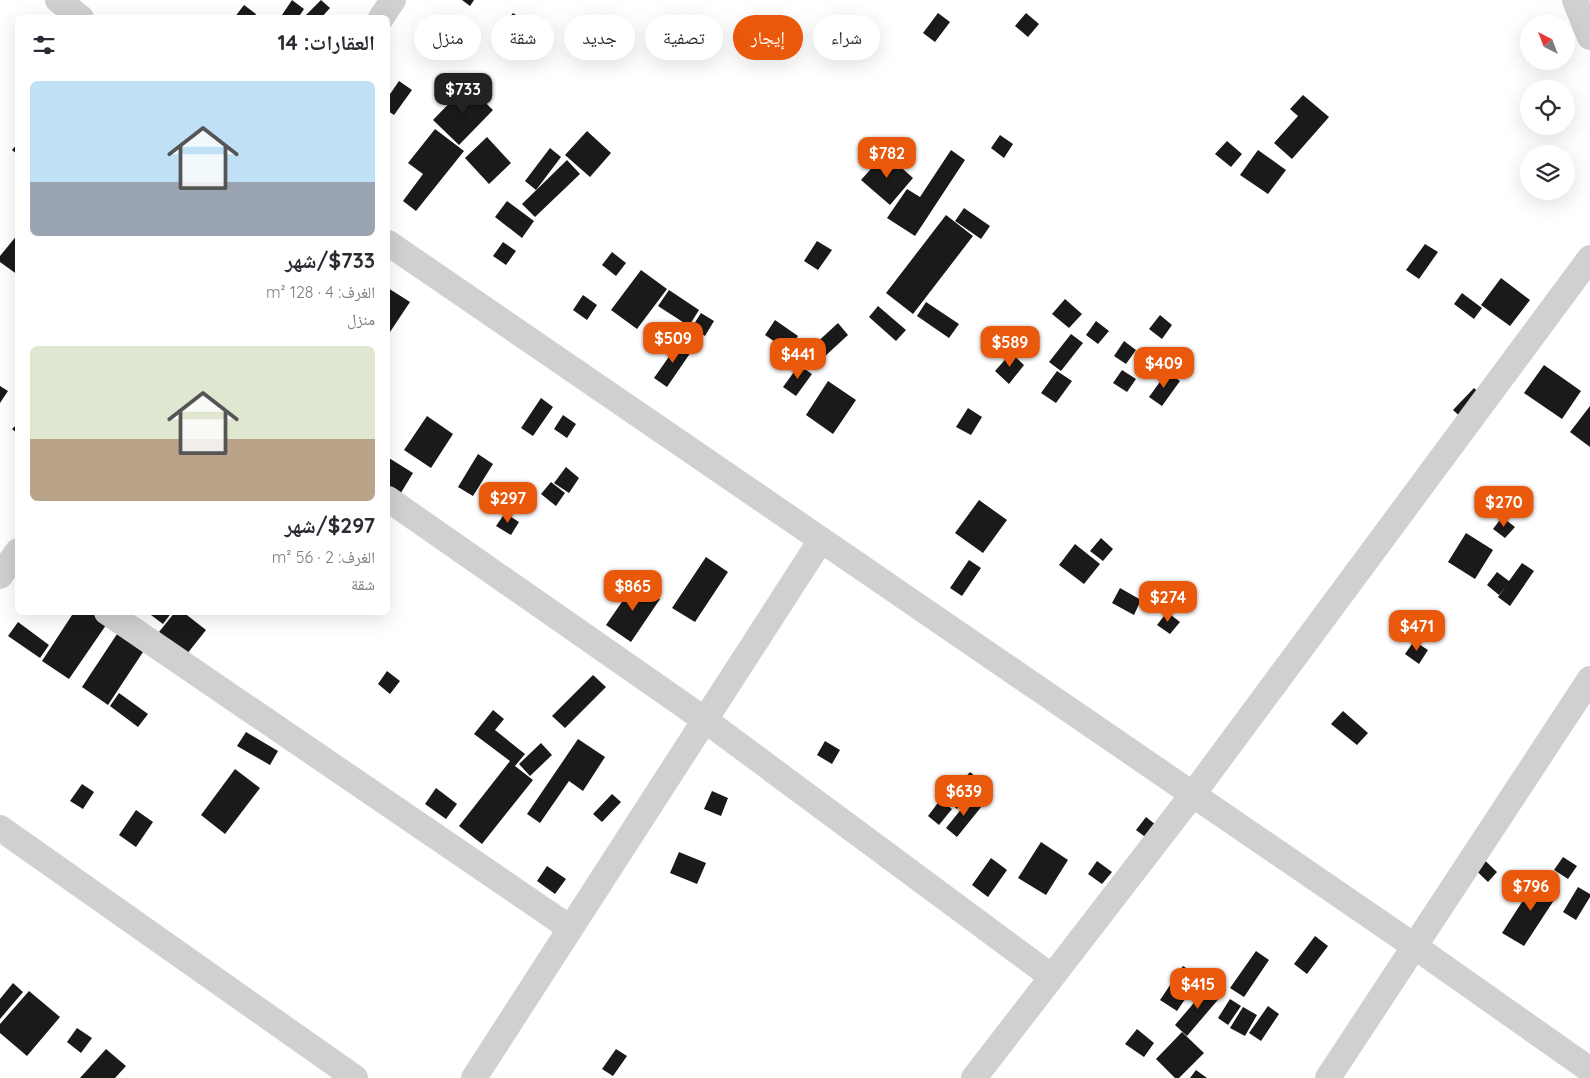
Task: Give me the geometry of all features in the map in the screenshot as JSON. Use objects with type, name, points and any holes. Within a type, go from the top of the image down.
[{"type":"street","points":[[58,0],[77,15]]},
{"type":"street","points":[[383,15],[392,0]]},
{"type":"street","points":[[1575,0],[1590,37]]},
{"type":"street","points":[[390,243],[1414,946],[1590,1070]]},
{"type":"street","points":[[974,1078],[1193,794],[1590,258]]},
{"type":"street","points":[[390,500],[705,720],[1052,977]]},
{"type":"street","points":[[0,538],[15,549]]},
{"type":"street","points":[[474,1078],[822,540]]},
{"type":"street","points":[[0,576],[15,554]]},
{"type":"street","points":[[111,615],[570,928]]},
{"type":"street","points":[[1328,1078],[1590,679]]},
{"type":"street","points":[[0,828],[355,1078]]},
{"type":"building","points":[[292,0],[304,9],[300,15],[282,15]]},
{"type":"building","points":[[321,0],[330,8],[324,15],[306,15]]},
{"type":"building","points":[[462,0],[474,0],[470,6]]},
{"type":"building","points":[[244,5],[256,14],[255,15],[236,15]]},
{"type":"building","points":[[938,13],[950,22],[935,42],[923,33]]},
{"type":"building","points":[[1026,13],[1039,24],[1028,37],[1015,26]]},
{"type":"building","points":[[399,81],[412,90],[394,115],[390,112],[390,94]]},
{"type":"building","points":[[467,85],[493,110],[459,145],[433,120]]},
{"type":"building","points":[[1303,95],[1329,117],[1292,159],[1274,143],[1298,116],[1290,109]]},
{"type":"building","points":[[435,129],[464,151],[416,211],[403,201],[423,174],[408,163]]},
{"type":"building","points":[[587,131],[611,153],[590,177],[565,155]]},
{"type":"building","points":[[1000,135],[1013,144],[1004,158],[991,148]]},
{"type":"building","points":[[487,137],[511,163],[489,184],[465,158]]},
{"type":"building","points":[[1227,141],[1242,154],[1231,167],[1215,154]]},
{"type":"building","points":[[550,148],[561,157],[536,190],[525,181]]},
{"type":"building","points":[[951,150],[965,160],[915,236],[887,218],[907,189],[920,197]]},
{"type":"building","points":[[1258,150],[1286,170],[1268,194],[1240,175]]},
{"type":"building","points":[[885,153],[913,178],[890,205],[861,180]]},
{"type":"building","points":[[567,160],[580,174],[535,217],[522,204]]},
{"type":"building","points":[[507,201],[534,221],[522,238],[495,217]]},
{"type":"building","points":[[964,208],[990,226],[981,239],[955,221]]},
{"type":"building","points":[[946,215],[973,236],[913,314],[886,293]]},
{"type":"building","points":[[15,238],[15,273],[0,262],[0,256]]},
{"type":"building","points":[[817,241],[832,250],[818,270],[804,261]]},
{"type":"building","points":[[503,242],[516,251],[506,265],[493,256]]},
{"type":"building","points":[[1425,244],[1438,252],[1419,279],[1406,270]]},
{"type":"building","points":[[612,252],[626,263],[616,276],[602,265]]},
{"type":"building","points":[[641,270],[667,289],[637,329],[611,310]]},
{"type":"building","points":[[1501,278],[1530,300],[1510,326],[1481,305]]},
{"type":"building","points":[[390,289],[410,302],[390,332]]},
{"type":"building","points":[[669,290],[699,310],[689,326],[658,306]]},
{"type":"building","points":[[1462,293],[1482,308],[1474,319],[1454,304]]},
{"type":"building","points":[[583,295],[597,305],[587,320],[573,310]]},
{"type":"building","points":[[1065,299],[1082,314],[1069,328],[1052,314]]},
{"type":"building","points":[[926,302],[959,324],[949,338],[917,316]]},
{"type":"building","points":[[878,306],[906,330],[896,341],[869,317]]},
{"type":"building","points":[[701,313],[714,321],[705,336],[692,327]]},
{"type":"building","points":[[1160,315],[1172,325],[1162,339],[1149,329]]},
{"type":"building","points":[[775,320],[798,336],[788,351],[765,335]]},
{"type":"building","points":[[1096,321],[1109,331],[1098,344],[1086,335]]},
{"type":"building","points":[[838,323],[848,335],[810,370],[800,358]]},
{"type":"building","points":[[1071,334],[1083,343],[1061,371],[1049,362]]},
{"type":"building","points":[[680,341],[693,349],[667,387],[654,378]]},
{"type":"building","points":[[1124,341],[1136,350],[1126,364],[1114,356]]},
{"type":"building","points":[[1011,353],[1024,365],[1009,384],[995,371]]},
{"type":"building","points":[[799,365],[812,374],[796,396],[783,387]]},
{"type":"building","points":[[1544,365],[1581,391],[1562,419],[1524,393]]},
{"type":"building","points":[[1122,370],[1136,379],[1127,392],[1113,383]]},
{"type":"building","points":[[1057,371],[1072,381],[1056,403],[1041,393]]},
{"type":"building","points":[[1167,372],[1180,381],[1162,406],[1149,397]]},
{"type":"building","points":[[828,381],[856,400],[833,434],[806,415]]},
{"type":"building","points":[[0,386],[8,391],[0,403]]},
{"type":"building","points":[[1474,388],[1486,399],[1465,421],[1453,410]]},
{"type":"building","points":[[541,398],[553,407],[533,436],[521,428]]},
{"type":"building","points":[[1590,406],[1590,447],[1570,432]]},
{"type":"building","points":[[968,408],[982,417],[971,435],[956,427]]},
{"type":"building","points":[[563,415],[576,424],[567,438],[554,429]]},
{"type":"building","points":[[427,416],[453,434],[431,468],[404,450]]},
{"type":"building","points":[[478,454],[493,464],[473,496],[458,487]]},
{"type":"building","points":[[390,459],[413,473],[396,501],[390,496]]},
{"type":"building","points":[[566,467],[579,478],[569,493],[554,483]]},
{"type":"building","points":[[551,482],[565,493],[556,506],[541,494]]},
{"type":"building","points":[[504,483],[516,491],[506,505],[494,497]]},
{"type":"building","points":[[979,500],[1007,520],[983,553],[955,533]]},
{"type":"building","points":[[505,513],[519,522],[511,535],[496,526]]},
{"type":"building","points":[[1502,517],[1515,527],[1505,538],[1493,529]]},
{"type":"building","points":[[1466,533],[1493,550],[1475,579],[1448,562]]},
{"type":"building","points":[[1101,538],[1113,549],[1103,561],[1090,551]]},
{"type":"building","points":[[1075,544],[1100,564],[1084,584],[1059,565]]},
{"type":"building","points":[[706,557],[728,572],[695,622],[672,608]]},
{"type":"building","points":[[969,560],[981,568],[962,596],[950,588]]},
{"type":"building","points":[[1522,563],[1534,571],[1510,606],[1498,597],[1506,586],[1499,595],[1487,585],[1497,572],[1509,581]]},
{"type":"building","points":[[635,583],[660,599],[631,642],[606,625]]},
{"type":"building","points":[[1120,588],[1141,600],[1134,615],[1112,603]]},
{"type":"building","points":[[1167,612],[1180,622],[1170,634],[1157,625]]},
{"type":"building","points":[[72,615],[113,615],[69,679],[42,661]]},
{"type":"building","points":[[151,615],[170,615],[163,624]]},
{"type":"building","points":[[173,615],[187,615],[206,630],[183,659],[155,637]]},
{"type":"building","points":[[1407,617],[1418,627],[1406,639],[1395,628]]},
{"type":"building","points":[[18,622],[49,645],[40,658],[8,636]]},
{"type":"building","points":[[119,631],[145,649],[108,705],[82,687]]},
{"type":"building","points":[[1414,641],[1428,650],[1419,664],[1405,654]]},
{"type":"building","points":[[387,671],[400,681],[390,694],[378,684]]},
{"type":"building","points":[[593,675],[606,687],[565,728],[552,716]]},
{"type":"building","points":[[119,693],[148,714],[138,727],[110,706]]},
{"type":"building","points":[[493,710],[504,719],[495,730],[525,754],[515,766],[533,780],[482,844],[459,826],[510,761],[474,734]]},
{"type":"building","points":[[1343,711],[1368,733],[1357,745],[1331,724]]},
{"type":"building","points":[[246,732],[278,751],[270,765],[237,746]]},
{"type":"building","points":[[578,739],[605,757],[583,791],[569,781],[540,823],[527,814]]},
{"type":"building","points":[[825,741],[840,750],[832,764],[817,755]]},
{"type":"building","points":[[541,743],[552,755],[530,776],[519,764]]},
{"type":"building","points":[[235,769],[260,788],[225,834],[201,815]]},
{"type":"building","points":[[970,772],[982,782],[957,809],[946,799]]},
{"type":"building","points":[[82,784],[94,792],[83,809],[70,801]]},
{"type":"building","points":[[436,788],[457,804],[446,819],[425,804]]},
{"type":"building","points":[[712,791],[728,798],[721,816],[704,809]]},
{"type":"building","points":[[612,794],[621,802],[602,822],[593,814]]},
{"type":"building","points":[[971,797],[982,806],[957,837],[946,828]]},
{"type":"building","points":[[940,800],[952,809],[939,825],[928,816]]},
{"type":"building","points":[[136,810],[153,822],[136,847],[119,835]]},
{"type":"building","points":[[1146,817],[1161,829],[1152,842],[1136,830]]},
{"type":"building","points":[[1041,842],[1068,860],[1046,895],[1018,878]]},
{"type":"building","points":[[1472,848],[1497,872],[1488,882],[1463,858]]},
{"type":"building","points":[[679,852],[706,863],[697,884],[670,873]]},
{"type":"building","points":[[1563,857],[1577,866],[1568,879],[1554,870]]},
{"type":"building","points":[[991,858],[1007,870],[988,897],[972,885]]},
{"type":"building","points":[[1097,861],[1112,872],[1102,884],[1088,874]]},
{"type":"building","points":[[547,866],[566,879],[555,894],[537,881]]},
{"type":"building","points":[[1538,877],[1560,891],[1524,946],[1502,933]]},
{"type":"building","points":[[1578,887],[1590,894],[1590,897],[1576,920],[1563,912]]},
{"type":"building","points":[[1315,936],[1328,946],[1307,974],[1294,964]]},
{"type":"building","points":[[1256,951],[1269,960],[1244,997],[1230,988]]},
{"type":"building","points":[[1183,966],[1200,977],[1177,1011],[1160,1000]]},
{"type":"building","points":[[13,983],[23,992],[0,1019],[0,999]]},
{"type":"building","points":[[1210,984],[1222,995],[1187,1036],[1175,1025]]},
{"type":"building","points":[[29,991],[60,1017],[27,1056],[0,1033],[0,1024]]},
{"type":"building","points":[[1230,999],[1241,1006],[1228,1025],[1218,1018]]},
{"type":"building","points":[[1268,1006],[1279,1014],[1261,1041],[1249,1033]]},
{"type":"building","points":[[1243,1007],[1257,1015],[1245,1036],[1230,1028]]},
{"type":"building","points":[[77,1028],[92,1038],[81,1053],[67,1042]]},
{"type":"building","points":[[1137,1029],[1154,1043],[1144,1057],[1125,1044]]},
{"type":"building","points":[[1182,1032],[1204,1053],[1179,1078],[1175,1078],[1156,1059]]},
{"type":"building","points":[[106,1049],[126,1066],[115,1078],[80,1078]]},
{"type":"building","points":[[616,1049],[627,1056],[613,1076],[602,1069]]},
{"type":"building","points":[[1196,1070],[1207,1078],[1190,1078]]}]
